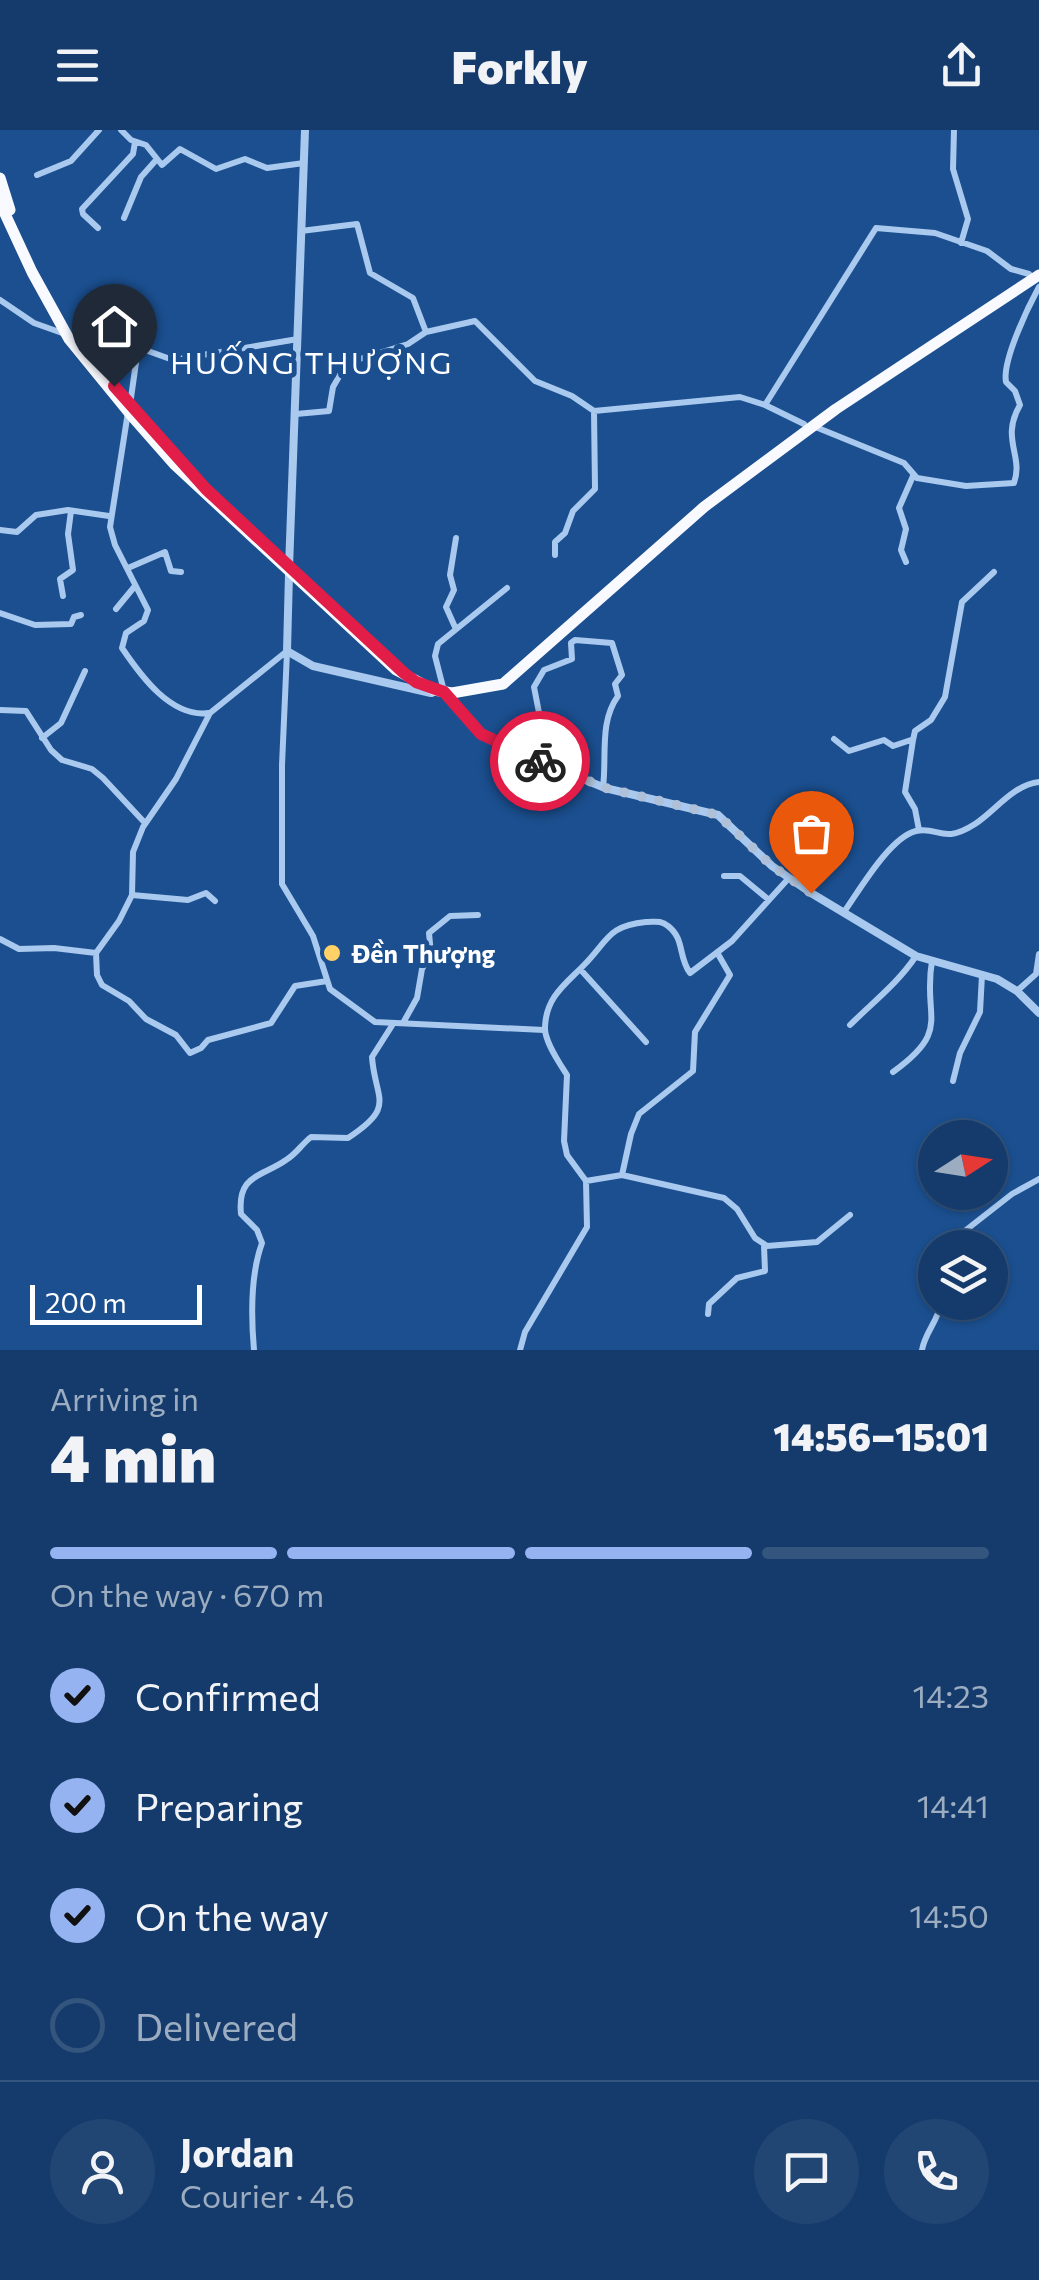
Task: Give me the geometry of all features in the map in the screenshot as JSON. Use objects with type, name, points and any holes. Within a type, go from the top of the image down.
[{"type":"highway","points":[[0,178],[40,281]]},
{"type":"highway","points":[[0,203],[71,335],[129,408],[289,571],[404,673],[444,692],[497,684],[630,562],[808,425],[1037,277]]},
{"type":"street","points":[[37,175],[72,161],[99,130]]},
{"type":"street","points":[[121,130],[146,145],[164,165],[180,149],[214,168],[244,159],[267,168],[304,163]]},
{"type":"street","points":[[305,130],[282,765],[282,884],[313,936],[327,981],[338,996],[369,1020],[544,1030]]},
{"type":"street","points":[[954,130],[953,169],[968,220],[961,243]]},
{"type":"street","points":[[98,228],[82,209],[134,154],[136,142]]},
{"type":"street","points":[[124,218],[137,184],[156,159]]},
{"type":"street","points":[[301,231],[356,224],[370,274],[413,298],[426,332]]},
{"type":"street","points":[[296,414],[329,411],[332,387],[347,363],[408,344],[426,332],[478,322],[535,381],[572,396],[594,411],[740,397],[904,463],[913,476],[966,486],[1014,483],[1017,474],[1010,429],[1020,405],[1015,391],[1006,382],[1004,370],[1037,277],[1010,268],[987,251],[935,233],[908,233],[882,227],[870,233],[765,404]]},
{"type":"street","points":[[0,300],[34,323],[71,335],[117,341],[168,359],[298,338]]},
{"type":"street","points":[[138,348],[109,516],[112,537],[147,604],[147,616],[126,633],[122,648],[157,692],[191,713],[210,713]]},
{"type":"street","points":[[555,556],[556,542],[565,533],[573,510],[596,489],[594,411]]},
{"type":"street","points":[[906,562],[901,550],[906,529],[898,508],[913,476]]},
{"type":"street","points":[[0,530],[17,532],[31,517],[72,511],[109,516]]},
{"type":"street","points":[[62,596],[60,579],[73,570],[68,534],[72,511]]},
{"type":"street","points":[[455,627],[446,607],[454,590],[450,576],[456,538]]},
{"type":"street","points":[[128,568],[165,552],[171,571],[182,572]]},
{"type":"street","points":[[920,830],[915,809],[905,792],[912,740],[945,698],[962,602],[994,572]]},
{"type":"street","points":[[116,608],[135,586]]},
{"type":"street","points":[[507,588],[455,627],[435,650],[444,692],[481,734],[603,787],[718,815],[788,879],[916,956],[997,979],[1039,1012]]},
{"type":"street","points":[[0,613],[39,626],[71,624],[74,617],[81,615]]},
{"type":"street","points":[[537,760],[543,733],[533,692],[542,673],[572,658],[571,643],[575,640],[612,643],[622,675],[604,731],[603,787]]},
{"type":"street","points":[[287,651],[313,666],[433,694],[444,692]]},
{"type":"street","points":[[287,651],[210,713],[176,780],[145,823],[134,852],[132,895],[96,953],[97,974],[102,985],[129,1002],[146,1019],[176,1035],[190,1054],[208,1040],[271,1024],[296,986],[327,981]]},
{"type":"street","points":[[42,738],[61,724],[86,671]]},
{"type":"street","points":[[0,710],[26,711],[42,738],[62,760],[92,769],[104,778],[145,823]]},
{"type":"street","points":[[834,739],[848,751],[884,740],[893,746],[912,740]]},
{"type":"street","points":[[844,912],[900,839],[920,830],[954,835],[977,823],[1025,784],[1039,782]]},
{"type":"street","points":[[724,876],[740,876],[768,900]]},
{"type":"street","points":[[520,1350],[532,1318],[583,1238],[588,1212],[586,1181],[565,1150],[568,1075],[556,1060],[544,1030],[556,992],[615,929],[647,922],[664,922],[680,937],[682,960],[690,973],[718,954],[788,879]]},
{"type":"street","points":[[132,895],[188,900],[206,893],[215,901]]},
{"type":"street","points":[[403,1023],[417,998],[422,969],[431,954],[429,933],[450,916],[478,915]]},
{"type":"street","points":[[0,939],[19,949],[96,953]]},
{"type":"street","points":[[622,1175],[639,1114],[693,1071],[696,1032],[730,975],[718,954]]},
{"type":"street","points":[[1017,991],[1033,978],[1039,954]]},
{"type":"street","points":[[850,1026],[873,1000],[894,986],[916,956]]},
{"type":"street","points":[[893,1072],[911,1058],[932,1030],[932,961]]},
{"type":"street","points":[[580,969],[646,1042]]},
{"type":"street","points":[[953,1081],[960,1053],[980,1012],[982,975]]},
{"type":"street","points":[[254,1350],[251,1312],[262,1243],[257,1230],[241,1214],[242,1196],[256,1174],[284,1162],[311,1137],[348,1138],[374,1115],[381,1092],[372,1058],[393,1024]]},
{"type":"street","points":[[586,1181],[622,1175],[728,1200],[763,1244],[765,1271],[733,1281],[708,1304],[708,1314]]},
{"type":"street","points":[[967,1230],[1012,1194],[1039,1179]]},
{"type":"street","points":[[763,1244],[816,1242],[850,1215]]},
{"type":"street","points":[[922,1350],[934,1320]]},
{"type":"way so far","points":[[540,761],[606,788],[702,808],[718,815],[772,866],[811,893]]},
{"type":"place","name":"Đền Thượng","points":[[332,953]]},
{"type":"district","name":"HUỐNG THƯỢNG","points":[[312,361]]},
{"type":"route","points":[[114,386],[206,489],[404,673],[444,692],[481,734],[540,761]]}]
